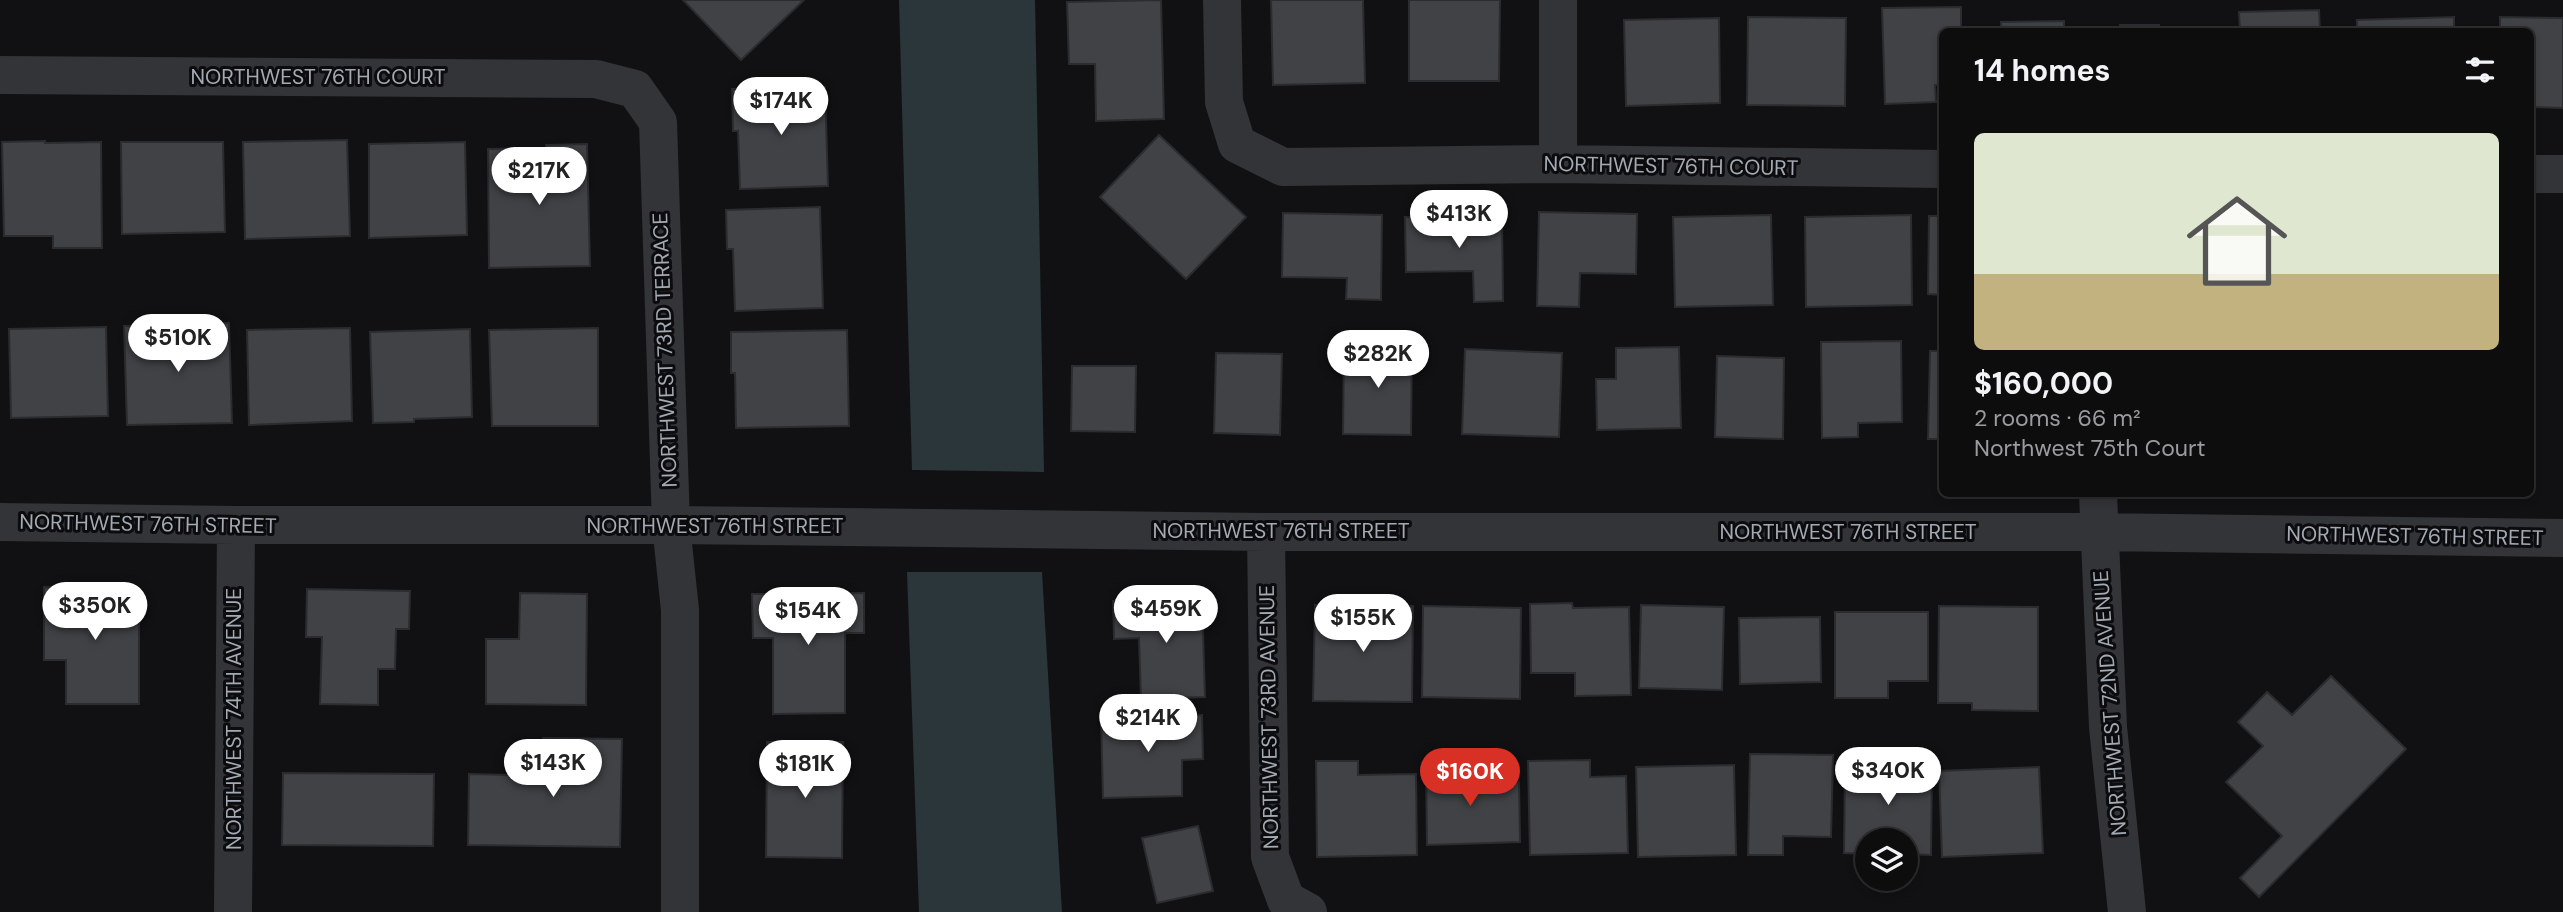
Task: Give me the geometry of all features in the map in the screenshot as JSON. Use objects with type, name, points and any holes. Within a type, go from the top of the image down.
[{"type":"street","name":"NORTHWEST 76TH COURT","points":[[1222,0],[1224,102],[1237,144],[1283,167],[1558,164],[1939,169]]},
{"type":"street","points":[[1558,0],[1558,164]]},
{"type":"street","name":"NORTHWEST 76TH COURT","points":[[0,75],[596,79],[635,89]]},
{"type":"street","name":"NORTHWEST 73RD TERRACE","points":[[635,89],[658,122],[671,525],[680,610],[680,912]]},
{"type":"street","points":[[2534,174],[2563,174]]},
{"type":"street","name":"NORTHWEST 72ND AVENUE","points":[[2098,497],[2108,727],[2127,912]]},
{"type":"street","name":"NORTHWEST 76TH STREET","points":[[0,522],[671,525],[1266,532],[2098,532],[2563,538]]},
{"type":"street","name":"NORTHWEST 74TH AVENUE","points":[[233,912],[236,525]]},
{"type":"street","name":"NORTHWEST 73RD AVENUE","points":[[1266,532],[1270,857],[1297,906]]},
{"type":"shaded area","points":[[899,0],[1035,0],[1044,472],[912,470]]},
{"type":"shaded area","points":[[907,572],[1042,572],[1062,912],[919,912]]},
{"type":"building","points":[[683,0],[804,0],[741,60]]},
{"type":"building","points":[[1161,0],[1164,119],[1096,121],[1095,64],[1069,64],[1067,2]]},
{"type":"building","points":[[1271,0],[1363,0],[1365,83],[1273,85]]},
{"type":"building","points":[[1409,0],[1500,0],[1499,81],[1409,81]]},
{"type":"building","points":[[1961,7],[1961,28],[1939,28],[1939,85],[1935,85],[1936,102],[1885,104],[1882,8]]},
{"type":"building","points":[[2319,10],[2320,28],[2240,28],[2239,12]]},
{"type":"building","points":[[1748,17],[1846,18],[1845,106],[1747,105]]},
{"type":"building","points":[[2454,17],[2454,28],[2357,28],[2357,20]]},
{"type":"building","points":[[2500,17],[2563,18],[2563,108],[2534,107],[2534,28],[2500,28]]},
{"type":"building","points":[[1719,18],[1720,103],[1626,106],[1624,20]]},
{"type":"building","points":[[2064,21],[2064,28],[2001,28],[2001,22]]},
{"type":"building","points":[[2120,25],[2159,25],[2159,28],[2120,28]]},
{"type":"building","points":[[825,87],[828,186],[740,189],[738,131],[733,131],[732,89]]},
{"type":"building","points":[[1159,135],[1246,217],[1186,279],[1100,197]]},
{"type":"building","points":[[347,140],[350,236],[245,239],[243,142]]},
{"type":"building","points":[[2,142],[101,142],[102,248],[53,248],[53,236],[4,236]]},
{"type":"building","points":[[121,142],[223,142],[225,232],[122,234]]},
{"type":"building","points":[[465,142],[467,235],[369,238],[369,144]]},
{"type":"building","points":[[587,144],[590,266],[489,268],[488,149]]},
{"type":"building","points":[[820,207],[823,308],[735,311],[733,249],[727,249],[726,210]]},
{"type":"building","points":[[1539,212],[1637,214],[1636,274],[1580,273],[1579,307],[1537,306]]},
{"type":"building","points":[[1283,213],[1382,215],[1381,300],[1346,299],[1347,278],[1282,277]]},
{"type":"building","points":[[1502,215],[1503,301],[1474,302],[1473,271],[1406,272],[1405,217]]},
{"type":"building","points":[[1771,215],[1773,305],[1675,307],[1673,217]]},
{"type":"building","points":[[1911,215],[1912,305],[1806,307],[1805,217]]},
{"type":"building","points":[[1929,216],[1939,216],[1939,295],[1928,294]]},
{"type":"building","points":[[229,323],[232,423],[127,425],[124,326]]},
{"type":"building","points":[[106,327],[108,416],[11,418],[9,329]]},
{"type":"building","points":[[350,328],[352,421],[249,425],[247,330]]},
{"type":"building","points":[[598,328],[598,426],[492,426],[489,330]]},
{"type":"building","points":[[470,329],[472,417],[373,423],[370,332]]},
{"type":"building","points":[[847,330],[849,426],[736,428],[735,373],[731,373],[731,332]]},
{"type":"building","points":[[1901,341],[1902,422],[1858,423],[1858,437],[1822,438],[1821,342]]},
{"type":"building","points":[[1344,345],[1412,346],[1411,435],[1343,434]]},
{"type":"building","points":[[1679,347],[1681,428],[1597,430],[1596,379],[1616,379],[1616,348]]},
{"type":"building","points":[[1465,349],[1562,353],[1559,437],[1462,434]]},
{"type":"building","points":[[1930,351],[1939,351],[1939,439],[1928,439]]},
{"type":"building","points":[[1216,353],[1282,354],[1280,435],[1214,433]]},
{"type":"building","points":[[1717,356],[1784,358],[1783,439],[1715,437]]},
{"type":"building","points":[[1072,366],[1136,366],[1135,432],[1071,431]]},
{"type":"building","points":[[44,587],[139,588],[139,704],[66,704],[66,660],[44,660]]},
{"type":"building","points":[[307,589],[410,591],[409,629],[396,629],[395,669],[378,669],[378,705],[320,704],[322,637],[306,637]]},
{"type":"building","points":[[520,593],[587,594],[586,705],[486,704],[486,639],[519,639]]},
{"type":"building","points":[[864,593],[864,633],[845,633],[845,713],[773,714],[773,638],[753,638],[752,594]]},
{"type":"building","points":[[1202,599],[1205,697],[1141,699],[1139,638],[1114,639],[1113,601]]},
{"type":"building","points":[[1572,603],[1573,608],[1629,607],[1631,695],[1575,696],[1575,673],[1531,673],[1530,604]]},
{"type":"building","points":[[1315,605],[1413,606],[1412,702],[1313,701]]},
{"type":"building","points":[[1641,605],[1724,607],[1722,690],[1639,688]]},
{"type":"building","points":[[1423,606],[1521,608],[1520,699],[1422,697]]},
{"type":"building","points":[[1939,606],[2038,607],[2038,711],[1972,710],[1972,703],[1938,703]]},
{"type":"building","points":[[1835,612],[1928,612],[1928,681],[1888,681],[1888,698],[1835,698]]},
{"type":"building","points":[[1820,617],[1821,682],[1740,684],[1739,618]]},
{"type":"building","points":[[2331,676],[2406,749],[2259,897],[2240,878],[2282,836],[2226,782],[2263,746],[2238,722],[2267,692],[2292,715]]},
{"type":"building","points":[[1202,715],[1203,759],[1182,760],[1182,796],[1103,798],[1101,718]]},
{"type":"building","points":[[543,738],[622,739],[620,847],[468,845],[469,774],[542,776]]},
{"type":"building","points":[[767,742],[843,742],[842,858],[766,857]]},
{"type":"building","points":[[1750,754],[1833,755],[1831,837],[1783,836],[1783,855],[1748,855]]},
{"type":"building","points":[[1590,760],[1590,777],[1626,776],[1628,853],[1530,855],[1528,761]]},
{"type":"building","points":[[1316,761],[1358,761],[1358,775],[1416,774],[1417,855],[1317,857]]},
{"type":"building","points":[[1734,765],[1736,855],[1638,857],[1636,767]]},
{"type":"building","points":[[1845,765],[1932,767],[1931,855],[1918,854],[1918,828],[1855,828],[1855,853],[1844,853]]},
{"type":"building","points":[[1482,766],[1482,783],[1519,782],[1520,842],[1427,845],[1426,767]]},
{"type":"building","points":[[2039,767],[2043,853],[1942,857],[1939,771]]},
{"type":"building","points":[[283,773],[434,774],[433,846],[282,845]]},
{"type":"building","points":[[1198,826],[1213,891],[1157,903],[1142,838]]}]
